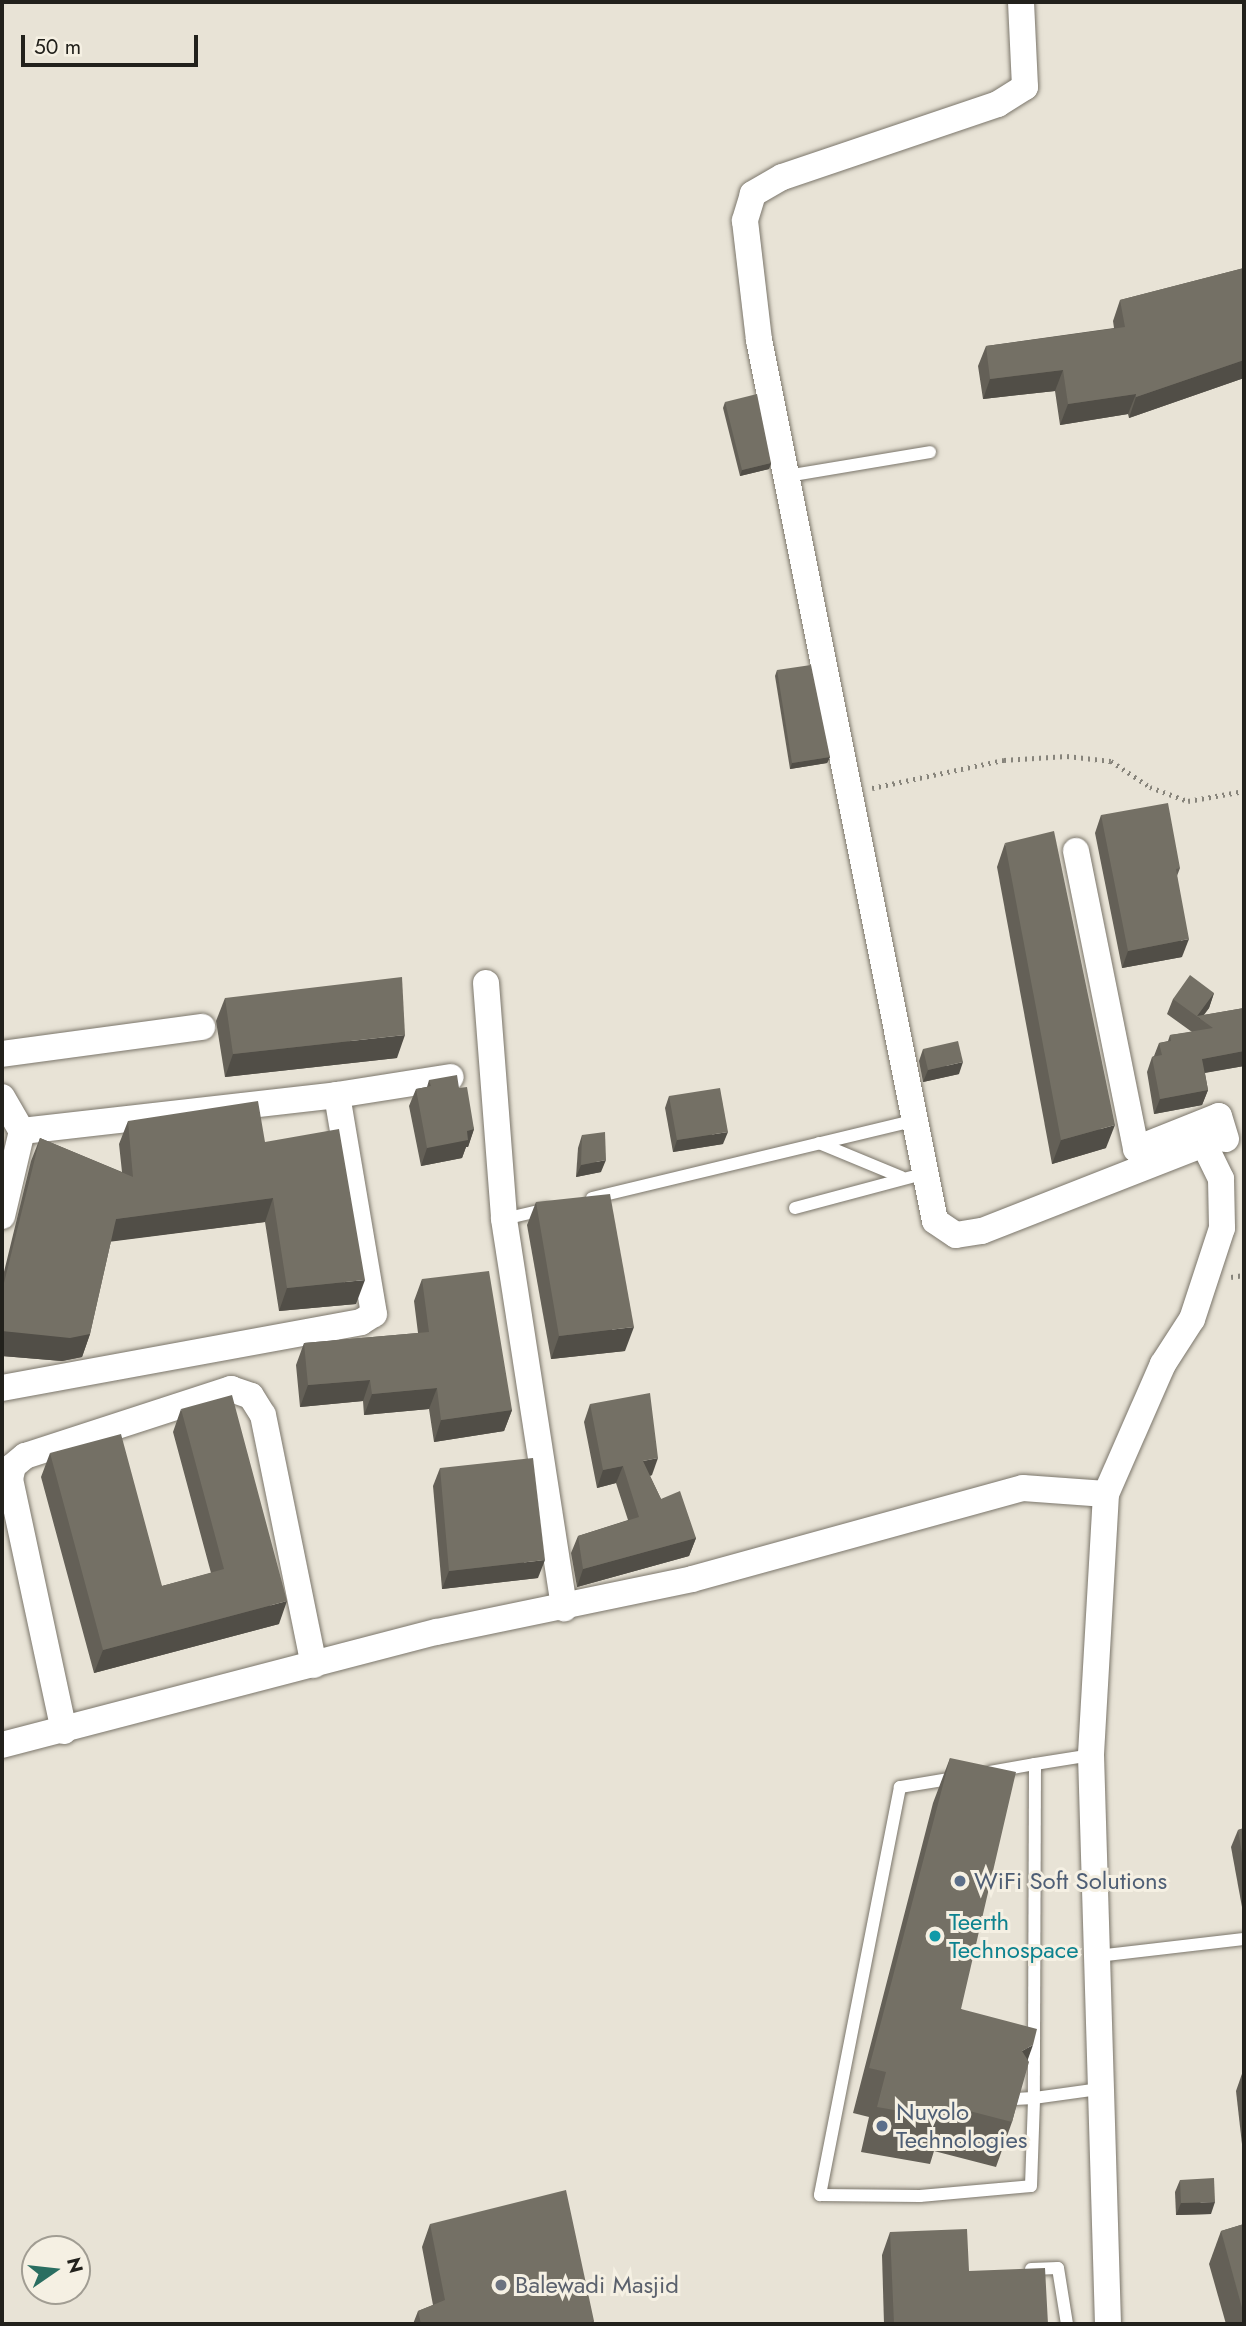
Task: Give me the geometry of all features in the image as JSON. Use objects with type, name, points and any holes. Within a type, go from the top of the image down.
[{"type":"street","points":[[1021,2],[1025,87],[998,104],[782,177],[753,194],[745,221],[756,314],[851,794],[912,1121],[912,1176],[935,1222],[956,1236],[982,1231],[1225,1140]]},
{"type":"street","points":[[1076,852],[1136,1149],[1219,1116],[1225,1140],[1221,1179],[1222,1228],[1192,1319],[1163,1364],[1106,1494],[1091,1755],[1108,2324]]},
{"type":"street","points":[[486,983],[504,1219],[564,1608]]},
{"type":"street","points":[[2,1054],[202,1027]]},
{"type":"street","points":[[22,1130],[337,1095],[451,1077]]},
{"type":"street","points":[[2,1388],[362,1322],[374,1314],[337,1095]]},
{"type":"street","points":[[2,1097],[22,1130],[2,1216]]},
{"type":"street","points":[[64,1731],[10,1479],[13,1466],[25,1456],[231,1389],[251,1396],[263,1415],[314,1665]]},
{"type":"street","points":[[2,1745],[437,1632],[564,1608],[692,1579],[1023,1488],[1106,1494]]},
{"type":"lane","points":[[787,476],[930,452]]},
{"type":"lane","points":[[583,1200],[912,1121]]},
{"type":"lane","points":[[820,1143],[912,1176]]},
{"type":"lane","points":[[795,1208],[912,1176]]},
{"type":"lane","points":[[504,1219],[557,1206]]},
{"type":"lane","points":[[981,1773],[1091,1755]]},
{"type":"lane","points":[[968,1776],[900,1787],[820,2195],[920,2196],[1031,2186],[1034,2098],[1035,1764]]},
{"type":"lane","points":[[1097,1956],[1244,1938]]},
{"type":"lane","points":[[1014,2099],[1100,2089]]},
{"type":"lane","points":[[1021,2270],[1059,2268],[1067,2324]]},
{"type":"path","points":[[851,794],[1004,760],[1067,756],[1111,761],[1150,787],[1188,801],[1244,791]]},
{"type":"building","points":[[1244,268],[1244,360],[1136,397],[1136,394],[1068,404],[1063,370],[990,379],[986,346],[1125,327],[1120,300]]},
{"type":"building","points":[[757,394],[771,463],[742,470],[725,402]]},
{"type":"building","points":[[811,665],[830,757],[792,763],[777,670]]},
{"type":"building","points":[[1168,803],[1180,868],[1176,869],[1189,939],[1128,951],[1101,815]]},
{"type":"building","points":[[1054,831],[1115,1125],[1061,1140],[1005,843]]},
{"type":"building","points":[[1190,975],[1214,993],[1197,1016],[1244,1008],[1244,1051],[1202,1059],[1208,1090],[1160,1099],[1152,1057],[1162,1055],[1159,1043],[1171,1041],[1170,1035],[1213,1028],[1173,999]]},
{"type":"building","points":[[402,977],[405,1035],[233,1054],[225,998]]},
{"type":"building","points":[[958,1041],[963,1062],[928,1070],[923,1049]]},
{"type":"building","points":[[457,1075],[459,1088],[467,1087],[474,1129],[467,1131],[468,1140],[427,1148],[416,1089],[431,1086],[429,1080]]},
{"type":"building","points":[[720,1088],[728,1132],[677,1140],[669,1096]]},
{"type":"building","points":[[258,1101],[265,1142],[339,1129],[365,1280],[287,1288],[273,1198],[116,1219],[90,1334],[70,1338],[2,1331],[2,1291],[40,1138],[133,1177],[128,1121]]},
{"type":"building","points":[[605,1132],[606,1160],[581,1165],[582,1135]]},
{"type":"building","points":[[610,1194],[634,1327],[559,1336],[536,1202]]},
{"type":"building","points":[[489,1271],[512,1410],[441,1420],[437,1388],[372,1394],[370,1380],[308,1385],[304,1343],[429,1332],[422,1279]]},
{"type":"building","points":[[650,1393],[658,1458],[643,1461],[661,1499],[680,1491],[696,1538],[583,1569],[578,1536],[639,1517],[623,1466],[603,1470],[590,1404]]},
{"type":"building","points":[[232,1395],[287,1601],[103,1650],[50,1453],[121,1434],[162,1586],[224,1569],[181,1409]]},
{"type":"building","points":[[533,1458],[545,1560],[449,1571],[440,1468]]},
{"type":"building","name":"Teerth Technospace","points":[[950,1758],[1016,1772],[961,2009],[1037,2029],[1033,2045],[1022,2051],[1029,2062],[1012,2122],[950,2106],[946,2119],[877,2107],[886,2072],[869,2068]]},
{"type":"building","points":[[1244,1828],[1244,1865],[1238,1830]]},
{"type":"building","points":[[1214,2178],[1215,2202],[1181,2203],[1180,2180]]},
{"type":"building","name":"Balewadi Masjid","points":[[566,2190],[594,2321],[583,2324],[421,2324],[418,2311],[445,2300],[430,2224]]},
{"type":"building","points":[[1244,2224],[1244,2315],[1221,2231]]},
{"type":"building","points":[[967,2229],[969,2271],[1045,2268],[1048,2324],[894,2324],[890,2232]]},
{"type":"place","name":"WiFi Soft Solutions","points":[[960,1881]]},
{"type":"place","name":"Teerth Technospace","points":[[935,1936]]},
{"type":"place","name":"Nuvolo Technologies","points":[[882,2126]]},
{"type":"place","name":"Balewadi Masjid","points":[[501,2285]]}]
